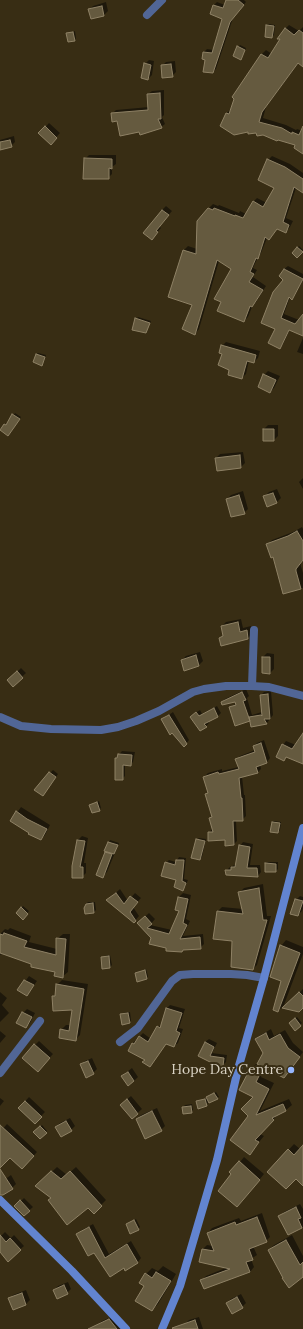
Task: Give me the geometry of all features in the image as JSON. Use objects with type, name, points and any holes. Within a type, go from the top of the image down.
[{"type":"street","points":[[147,15],[162,0]]},
{"type":"street","points":[[252,686],[254,630]]},
{"type":"street","points":[[0,718],[21,726],[51,729],[101,730],[136,722],[193,692],[226,686],[269,687],[303,696]]},
{"type":"street","points":[[162,1329],[180,1286],[217,1160],[238,1069],[264,978],[303,828]]},
{"type":"street","points":[[120,1042],[138,1028],[172,980],[180,975],[238,975],[264,978]]},
{"type":"street","points":[[0,1073],[40,1021]]},
{"type":"street","points":[[0,1200],[72,1271],[126,1329]]},
{"type":"building","points":[[226,0],[238,0],[244,5],[230,22],[213,73],[203,72],[205,60],[202,59],[203,52],[212,53],[222,19],[210,14],[213,5],[223,8]]},
{"type":"building","points":[[102,6],[104,16],[91,19],[88,9]]},
{"type":"building","points":[[266,25],[274,26],[272,38],[265,37]]},
{"type":"building","points":[[285,28],[294,35],[299,30],[303,33],[303,67],[298,63],[262,112],[259,122],[282,128],[292,134],[292,132],[299,135],[303,126],[303,154],[294,148],[295,145],[277,141],[263,135],[257,136],[256,133],[248,134],[248,132],[234,135],[220,126],[226,113],[229,114],[234,99],[232,97],[261,54],[268,58],[280,39],[277,39]]},
{"type":"building","points":[[73,32],[75,41],[68,42],[66,33]]},
{"type":"building","points":[[237,46],[245,50],[241,60],[233,56]]},
{"type":"building","points":[[144,63],[151,65],[148,80],[141,78]]},
{"type":"building","points":[[171,64],[173,77],[162,78],[161,65]]},
{"type":"building","points":[[160,93],[161,119],[158,119],[162,128],[140,135],[139,132],[120,136],[117,121],[112,122],[111,113],[148,110],[147,94]]},
{"type":"building","points":[[45,126],[57,138],[51,145],[38,133]]},
{"type":"building","points":[[10,140],[12,147],[0,150],[0,142]]},
{"type":"building","points":[[84,158],[112,159],[112,169],[109,168],[109,179],[83,179]]},
{"type":"building","points":[[267,159],[285,167],[303,179],[303,193],[294,187],[283,222],[289,225],[286,233],[277,229],[269,240],[265,237],[258,259],[256,258],[250,272],[254,274],[249,282],[263,290],[252,307],[250,306],[244,322],[217,311],[221,302],[214,299],[231,269],[217,260],[195,335],[182,329],[192,305],[168,297],[183,250],[196,254],[197,221],[208,208],[213,210],[214,208],[243,218],[253,201],[263,207],[274,188],[258,180]]},
{"type":"building","points":[[162,210],[169,215],[156,231],[158,232],[152,240],[143,233]]},
{"type":"building","points":[[297,247],[303,252],[297,258],[292,253]]},
{"type":"building","points":[[284,269],[303,279],[292,300],[289,297],[281,318],[295,324],[303,314],[303,336],[289,330],[280,349],[268,343],[275,329],[261,323],[273,292],[283,280],[279,276]]},
{"type":"building","points":[[135,318],[150,323],[146,333],[132,330]]},
{"type":"building","points":[[221,345],[256,355],[254,363],[247,361],[242,379],[228,375],[229,370],[218,365],[222,354],[219,353]]},
{"type":"building","points":[[36,354],[45,357],[42,366],[33,362]]},
{"type":"building","points":[[263,374],[276,380],[270,393],[258,387]]},
{"type":"building","points":[[12,414],[20,419],[8,436],[0,430],[4,424],[6,425]]},
{"type":"building","points":[[263,429],[274,429],[274,441],[263,441]]},
{"type":"building","points":[[240,455],[241,468],[217,471],[215,458]]},
{"type":"building","points":[[273,493],[277,503],[267,507],[263,496]]},
{"type":"building","points":[[239,495],[245,514],[231,517],[226,499]]},
{"type":"building","points":[[297,531],[303,541],[303,560],[296,569],[301,589],[283,594],[273,557],[271,558],[266,544]]},
{"type":"building","points":[[238,622],[240,632],[247,630],[248,639],[221,646],[219,638],[223,636],[221,626]]},
{"type":"building","points":[[196,655],[199,666],[184,671],[181,660]]},
{"type":"building","points":[[262,657],[270,657],[270,674],[262,673]]},
{"type":"building","points":[[17,671],[23,678],[13,687],[7,680]]},
{"type":"building","points":[[242,692],[246,700],[243,701],[250,721],[235,726],[229,707],[236,705],[235,702],[222,705],[221,702]]},
{"type":"building","points":[[268,694],[270,719],[264,719],[267,724],[251,727],[249,717],[262,716],[260,695]]},
{"type":"building","points":[[214,708],[218,717],[204,724],[207,727],[200,731],[190,717],[196,712],[199,716]]},
{"type":"building","points":[[169,715],[187,744],[184,747],[172,733],[170,735],[161,719]]},
{"type":"building","points":[[303,733],[303,764],[286,757],[284,761],[276,757],[282,744],[292,749]]},
{"type":"building","points":[[261,743],[267,763],[256,767],[258,773],[239,778],[243,821],[233,821],[234,845],[225,846],[225,840],[208,841],[208,832],[213,832],[209,818],[212,817],[205,794],[208,793],[203,777],[218,772],[219,774],[239,769],[235,759],[255,752],[253,746]]},
{"type":"building","points":[[118,754],[132,755],[131,766],[123,765],[123,780],[115,780],[115,758],[117,758]]},
{"type":"building","points":[[49,772],[56,777],[43,796],[34,790]]},
{"type":"building","points":[[97,802],[100,811],[92,813],[89,805]]},
{"type":"building","points":[[16,811],[27,819],[47,829],[41,840],[28,834],[29,833],[10,821]]},
{"type":"building","points":[[272,822],[280,823],[278,833],[270,832]]},
{"type":"building","points":[[196,839],[205,841],[200,860],[191,858]]},
{"type":"building","points":[[77,840],[85,841],[80,867],[83,867],[83,878],[72,878],[72,866]]},
{"type":"building","points":[[108,842],[118,845],[114,854],[104,851]]},
{"type":"building","points":[[239,845],[250,847],[247,868],[257,868],[258,877],[226,875],[225,870],[231,870],[231,867],[235,867]]},
{"type":"building","points":[[105,852],[112,854],[103,878],[96,875]]},
{"type":"building","points":[[176,860],[184,860],[182,881],[186,883],[183,891],[174,887],[176,880],[161,876],[165,862],[175,865]]},
{"type":"building","points":[[265,863],[276,864],[276,872],[265,872]]},
{"type":"building","points":[[259,888],[263,920],[267,920],[253,970],[231,967],[232,941],[213,939],[217,911],[243,914],[238,892]]},
{"type":"building","points":[[116,893],[124,904],[130,896],[138,902],[130,912],[136,921],[134,923],[106,900]]},
{"type":"building","points":[[178,897],[188,899],[183,923],[187,925],[180,939],[200,937],[201,949],[183,950],[182,952],[166,951],[166,948],[149,944],[151,938],[137,923],[145,916],[152,924],[147,928],[169,934],[179,911],[175,910]]},
{"type":"building","points":[[295,899],[303,901],[298,916],[290,914]]},
{"type":"building","points":[[93,903],[94,913],[85,914],[84,908],[86,904]]},
{"type":"building","points":[[21,907],[28,914],[23,920],[16,913]]},
{"type":"building","points":[[4,933],[27,941],[24,947],[56,955],[56,938],[66,939],[63,978],[54,976],[55,972],[31,967],[31,964],[0,953],[0,934],[3,935]]},
{"type":"building","points":[[280,945],[300,953],[278,1012],[273,1010],[281,981],[270,977]]},
{"type":"building","points":[[109,956],[110,968],[102,969],[101,957]]},
{"type":"building","points":[[145,970],[147,979],[137,982],[135,973]]},
{"type":"building","points":[[24,980],[34,985],[27,996],[17,990]]},
{"type":"building","points":[[56,984],[84,989],[76,1041],[59,1038],[60,1029],[69,1031],[72,1010],[53,1011],[52,996],[55,996]]},
{"type":"building","points":[[299,992],[303,996],[303,1008],[299,1012],[282,1008]]},
{"type":"building","points":[[166,1008],[182,1013],[176,1031],[180,1033],[174,1047],[166,1044],[150,1067],[142,1062],[145,1060],[128,1051],[132,1043],[134,1044],[139,1036],[148,1042],[157,1026],[160,1028]]},
{"type":"building","points":[[22,1012],[32,1017],[26,1028],[16,1023]]},
{"type":"building","points":[[128,1013],[130,1023],[122,1025],[120,1014]]},
{"type":"building","points":[[295,1018],[301,1026],[295,1031],[289,1023]]},
{"type":"building","points":[[266,1033],[269,1040],[280,1034],[288,1048],[300,1057],[284,1078],[257,1064],[263,1053],[255,1039]]},
{"type":"building","points":[[205,1042],[214,1047],[210,1056],[224,1058],[223,1066],[214,1065],[198,1056]]},
{"type":"building","points":[[34,1044],[50,1058],[38,1072],[22,1058]]},
{"type":"building","points":[[88,1061],[94,1074],[86,1078],[80,1064]]},
{"type":"building","points":[[250,1069],[260,1074],[256,1082],[269,1089],[256,1115],[283,1104],[286,1111],[272,1118],[274,1120],[255,1140],[259,1142],[250,1155],[230,1140],[248,1116],[241,1109],[253,1097],[239,1090]]},
{"type":"building","points":[[128,1072],[134,1081],[128,1086],[121,1076]]},
{"type":"building","points":[[214,1093],[218,1099],[209,1103],[206,1097]]},
{"type":"building","points":[[127,1099],[138,1114],[132,1119],[120,1105]]},
{"type":"building","points":[[205,1099],[207,1106],[198,1109],[196,1101]]},
{"type":"building","points":[[25,1101],[42,1117],[35,1124],[18,1108]]},
{"type":"building","points":[[191,1106],[192,1113],[183,1114],[182,1107]]},
{"type":"building","points":[[152,1111],[162,1131],[145,1139],[136,1119]]},
{"type":"building","points":[[66,1121],[72,1131],[61,1137],[55,1127]]},
{"type":"building","points":[[0,1125],[34,1156],[22,1169],[10,1158],[0,1168]]},
{"type":"building","points":[[40,1126],[47,1133],[40,1139],[33,1132]]},
{"type":"building","points":[[303,1145],[303,1186],[296,1179],[286,1189],[267,1172],[288,1149],[294,1155]]},
{"type":"building","points":[[239,1161],[260,1180],[237,1207],[218,1191],[231,1174],[229,1172]]},
{"type":"building","points":[[0,1169],[13,1189],[3,1195],[0,1195]]},
{"type":"building","points":[[51,1171],[61,1179],[70,1171],[102,1206],[94,1214],[88,1208],[67,1225],[48,1200],[51,1198],[35,1186]]},
{"type":"building","points":[[20,1200],[30,1211],[24,1216],[14,1206]]},
{"type":"building","points":[[296,1207],[301,1218],[298,1219],[302,1228],[288,1235],[278,1216]]},
{"type":"building","points":[[257,1217],[267,1242],[249,1249],[253,1260],[246,1262],[250,1272],[204,1289],[200,1280],[230,1269],[199,1262],[202,1249],[214,1251],[207,1233],[235,1222],[236,1225]]},
{"type":"building","points":[[134,1220],[139,1230],[130,1234],[126,1224]]},
{"type":"building","points":[[89,1227],[105,1258],[127,1244],[138,1263],[125,1271],[124,1268],[110,1277],[94,1253],[88,1256],[76,1234]]},
{"type":"building","points":[[0,1235],[6,1242],[10,1238],[21,1250],[8,1262],[0,1252]]},
{"type":"building","points":[[286,1240],[300,1265],[303,1262],[303,1277],[289,1288],[282,1278],[268,1250]]},
{"type":"building","points":[[156,1272],[171,1281],[152,1311],[135,1301],[144,1286],[139,1283],[145,1273],[152,1278]]},
{"type":"building","points":[[64,1285],[68,1294],[57,1299],[53,1290]]},
{"type":"building","points":[[22,1293],[26,1305],[13,1310],[8,1298]]},
{"type":"building","points":[[237,1297],[243,1308],[232,1314],[226,1303]]},
{"type":"building","points":[[109,1319],[117,1329],[88,1329]]},
{"type":"building","points":[[195,1320],[198,1329],[172,1328]]},
{"type":"place","name":"Hope Day Centre","points":[[291,1070]]}]
